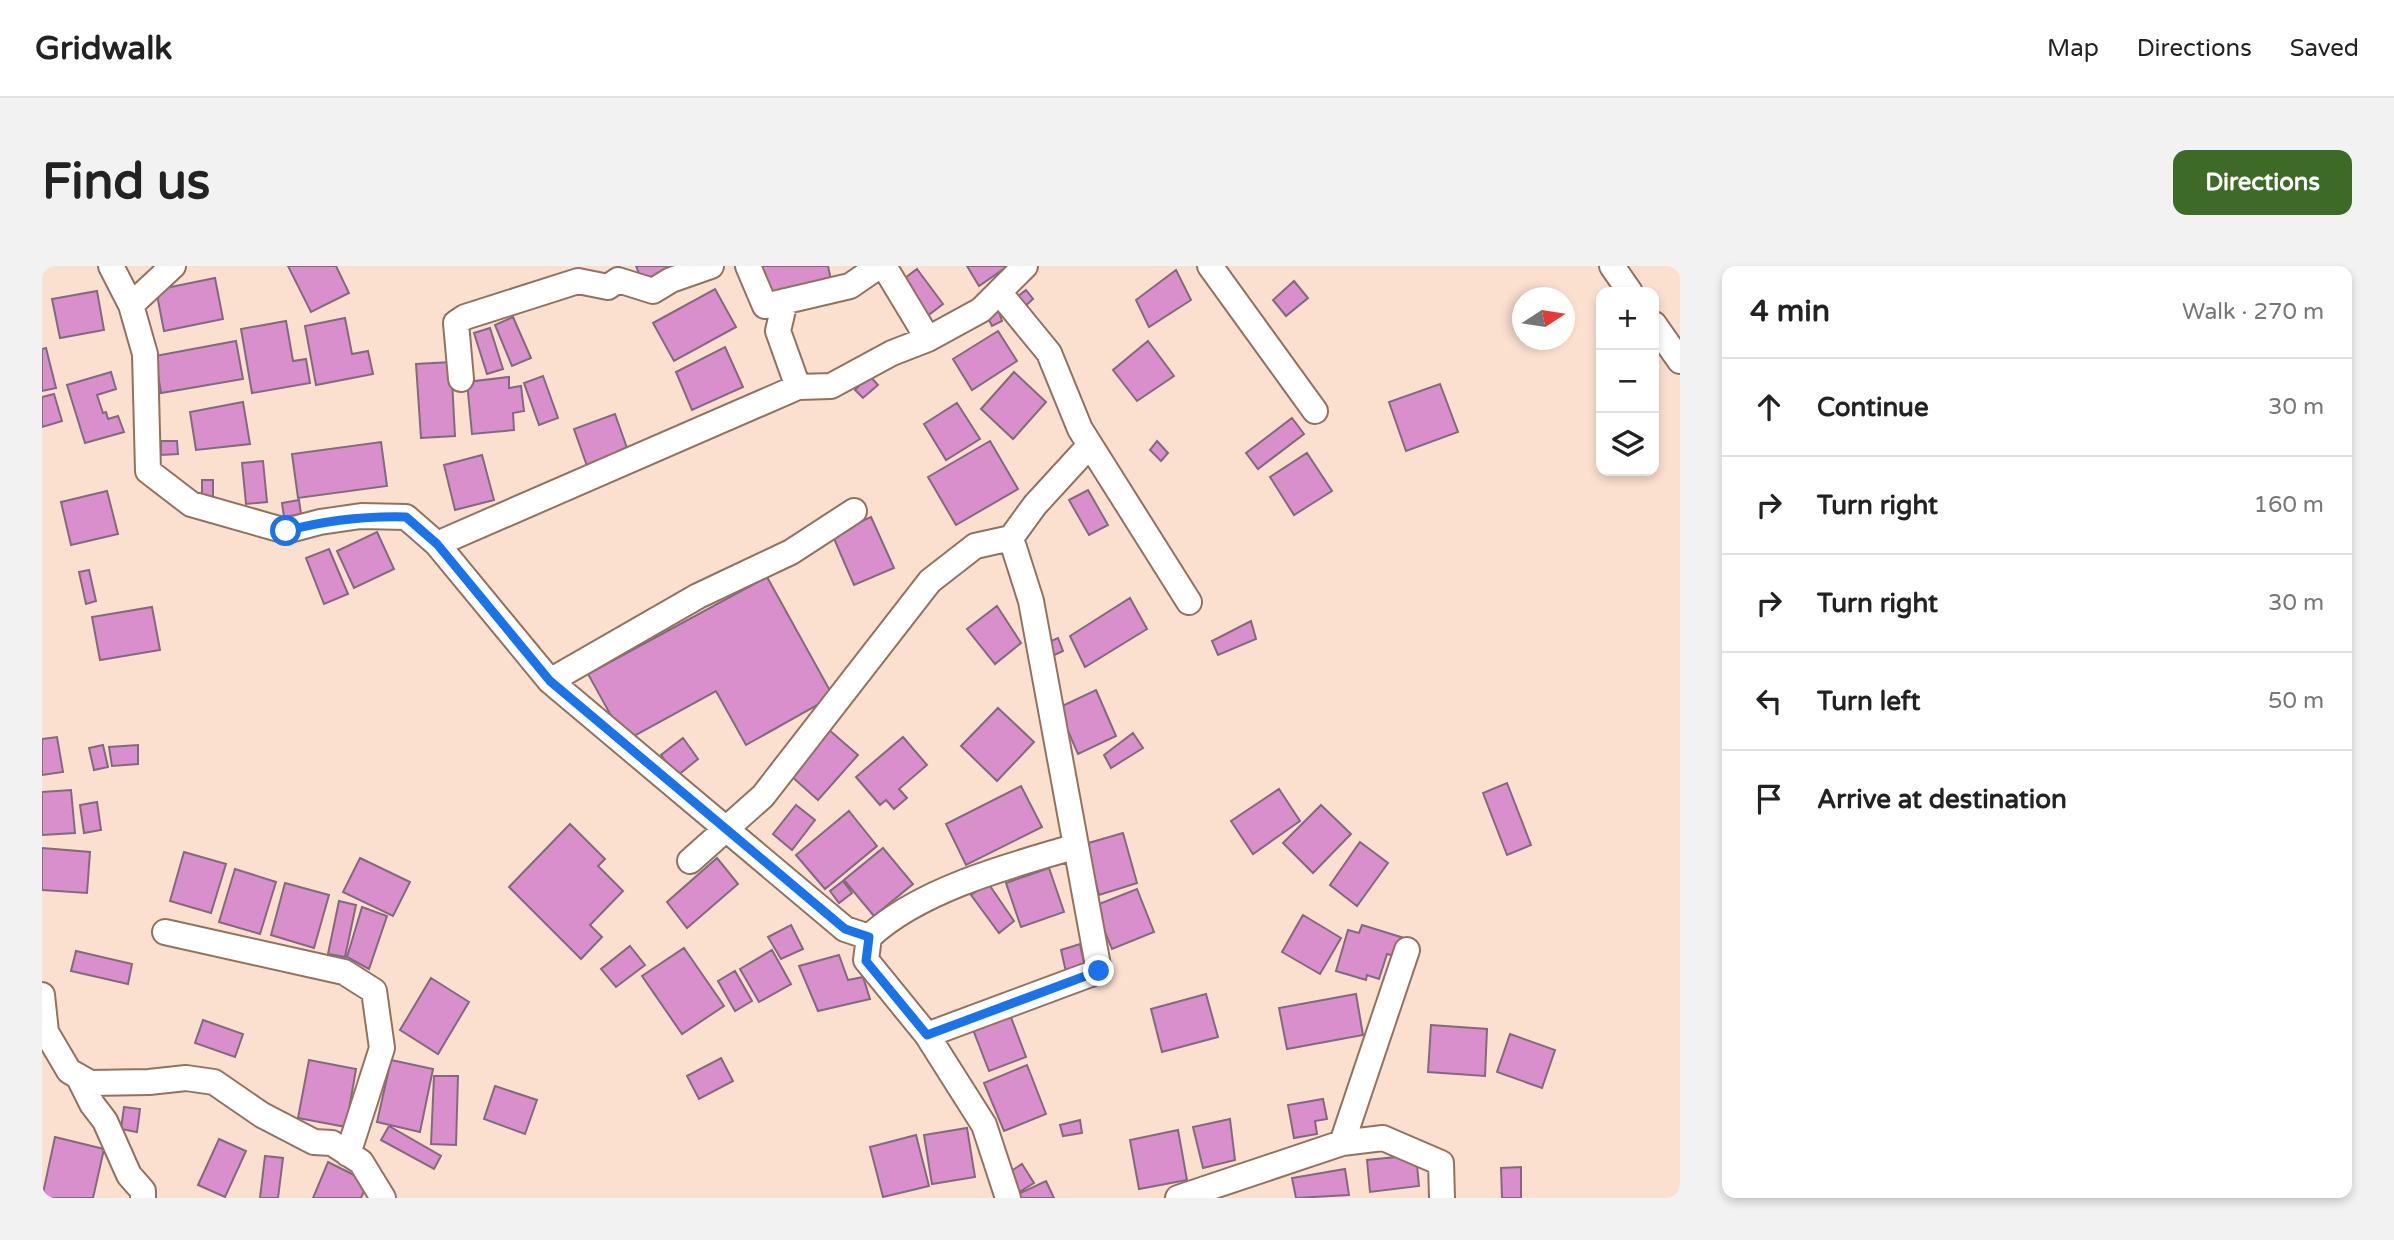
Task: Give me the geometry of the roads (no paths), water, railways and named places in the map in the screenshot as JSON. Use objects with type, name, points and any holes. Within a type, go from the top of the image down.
[{"type":"street","points":[[111,266],[131,305],[145,354],[148,471],[191,504],[286,531],[334,520],[406,517],[437,544],[550,681],[845,929],[869,937]]},
{"type":"street","points":[[131,305],[173,266]]},
{"type":"street","points":[[461,379],[456,323],[465,317],[578,281],[608,287],[618,280],[653,291],[671,280],[710,266]]},
{"type":"street","points":[[748,266],[765,306],[850,286],[882,266],[928,339]]},
{"type":"street","points":[[437,544],[797,387],[831,386],[981,310],[1025,266]]},
{"type":"street","points":[[1210,266],[1315,411]]},
{"type":"street","points":[[1612,266],[1627,287]]},
{"type":"street","points":[[999,292],[1049,353],[1080,429],[1189,602]]},
{"type":"street","points":[[785,301],[778,331],[797,387]]},
{"type":"street","points":[[1659,331],[1680,361]]},
{"type":"street","points":[[690,861],[763,796],[930,581],[975,546],[1011,538],[1035,505],[1090,445]]},
{"type":"street","points":[[550,681],[698,596],[791,552],[854,511]]},
{"type":"street","points":[[927,1035],[1099,971],[1074,847],[1031,601],[1011,538]]},
{"type":"street","points":[[1008,1198],[985,1125],[927,1035],[866,961],[869,937],[890,918],[956,887],[1025,861],[1074,847]]},
{"type":"street","points":[[164,932],[344,972],[374,991],[382,1048],[348,1154]]},
{"type":"street","points":[[1342,1143],[1407,950]]},
{"type":"street","points":[[42,995],[46,1032],[69,1071],[90,1083],[186,1078],[214,1082],[262,1115],[314,1142],[332,1143],[361,1162],[383,1198]]},
{"type":"street","points":[[78,1076],[105,1121],[129,1175],[143,1191],[143,1198]]},
{"type":"street","points":[[1178,1198],[1342,1143],[1383,1138],[1441,1163],[1442,1198]]}]
